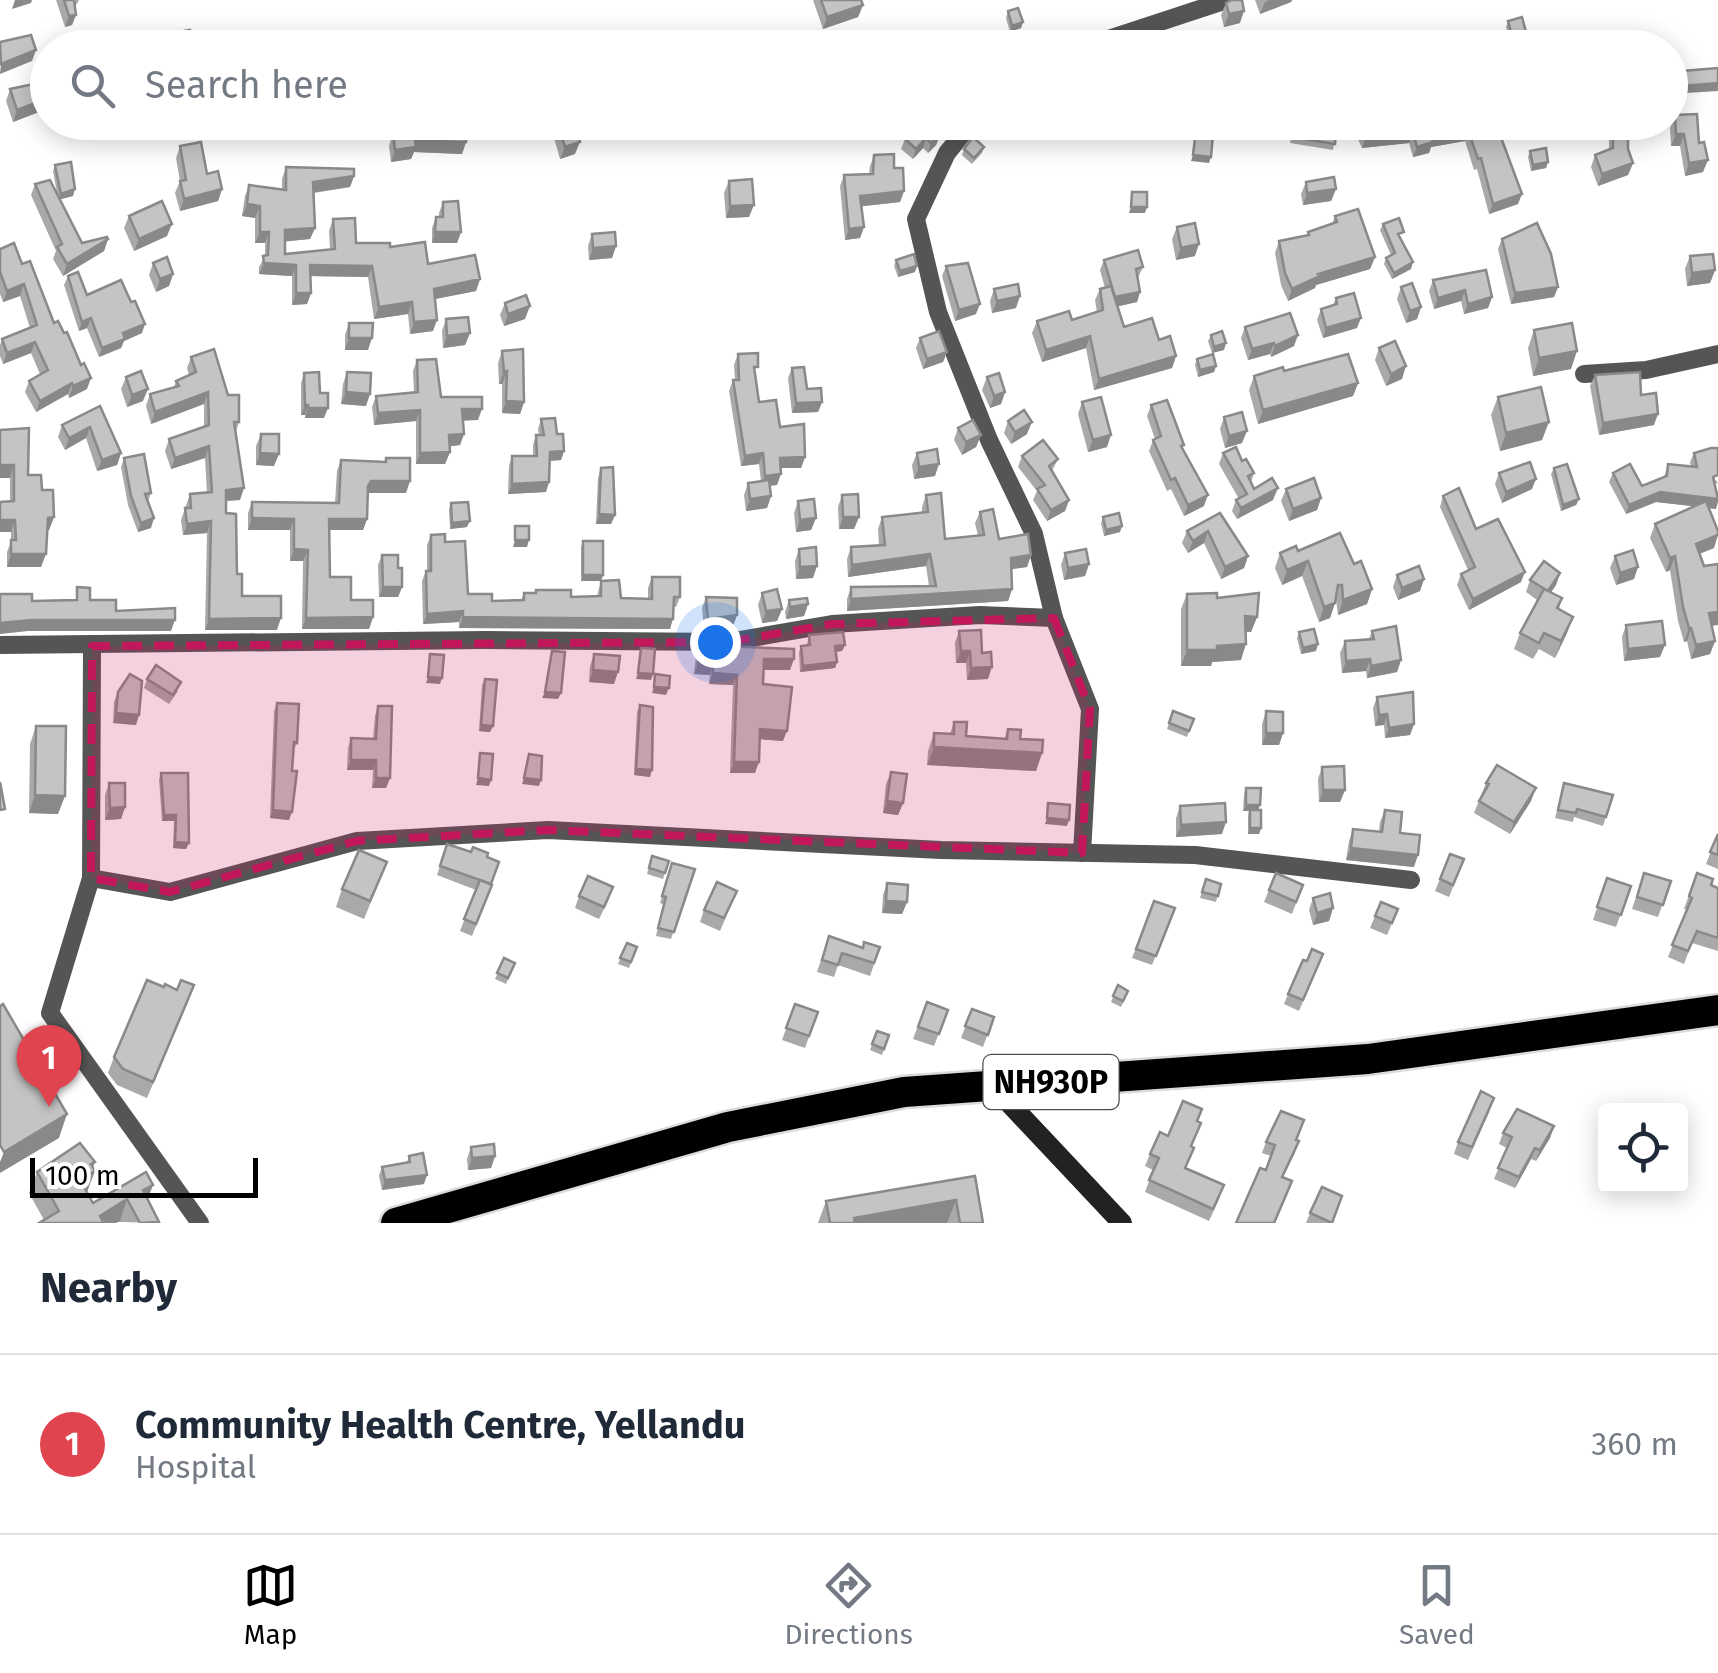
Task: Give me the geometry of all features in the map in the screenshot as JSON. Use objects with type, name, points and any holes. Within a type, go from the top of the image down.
[{"type":"highway","name":"NH930P","points":[[396,1223],[728,1128],[904,1092],[1368,1059],[1718,1010]]},
{"type":"street","points":[[1136,30],[1227,0]]},
{"type":"street","points":[[957,140],[947,153],[916,219],[938,312],[989,440],[1034,534],[1054,618],[1090,709],[1082,853]]},
{"type":"street","points":[[1584,374],[1646,370],[1718,354]]},
{"type":"street","points":[[0,645],[728,642],[832,624],[980,616],[1054,618]]},
{"type":"street","points":[[92,646],[91,878],[50,1013],[200,1223]]},
{"type":"street","points":[[91,878],[170,892],[357,841],[548,830],[940,850],[1196,855],[1410,880]]},
{"type":"street","points":[[994,1086],[1122,1223]]},
{"type":"highlighted area","points":[[1054,618],[1090,709],[1082,853],[548,830],[357,841],[170,892],[91,878],[92,646],[728,642],[832,624]]},
{"type":"building","points":[[64,0],[74,0],[76,15],[69,16]]},
{"type":"building","points":[[821,0],[861,0],[863,5],[827,17]]},
{"type":"building","points":[[1242,0],[1244,11],[1229,14],[1226,3]]},
{"type":"building","points":[[1018,8],[1023,22],[1012,26],[1008,11]]},
{"type":"building","points":[[1522,17],[1525,30],[1510,30],[1508,21]]},
{"type":"building","points":[[30,35],[30,52],[1,64],[0,42]]},
{"type":"building","points":[[1718,68],[1718,83],[1688,86],[1688,70]]},
{"type":"building","points":[[30,85],[30,105],[17,110],[10,89]]},
{"type":"building","points":[[1688,114],[1697,114],[1699,143],[1704,142],[1708,160],[1689,163],[1685,140]]},
{"type":"building","points":[[394,140],[415,140],[416,147],[395,150]]},
{"type":"building","points":[[563,140],[579,140],[580,142],[565,147]]},
{"type":"building","points":[[906,140],[924,140],[916,149]]},
{"type":"building","points":[[971,140],[984,147],[974,158],[964,149]]},
{"type":"building","points":[[1195,140],[1212,140],[1211,157],[1193,155]]},
{"type":"building","points":[[1415,140],[1433,140],[1433,142],[1417,147]]},
{"type":"building","points":[[1471,140],[1502,140],[1522,194],[1493,204],[1481,158],[1478,159]]},
{"type":"building","points":[[1613,140],[1628,140],[1633,163],[1602,174],[1595,155],[1613,148]]},
{"type":"building","points":[[201,142],[207,174],[218,171],[222,189],[184,199],[180,181],[186,180],[180,146]]},
{"type":"building","points":[[1546,148],[1548,162],[1533,165],[1530,151]]},
{"type":"building","points":[[894,154],[894,168],[903,168],[904,191],[860,196],[864,227],[849,229],[844,175],[873,174],[874,155]]},
{"type":"building","points":[[71,162],[75,189],[61,194],[55,165]]},
{"type":"building","points":[[286,167],[354,169],[354,176],[313,182],[315,228],[285,230],[285,254],[335,249],[333,219],[355,218],[356,243],[390,243],[390,247],[425,242],[428,264],[475,255],[480,279],[434,289],[437,320],[414,322],[412,302],[379,307],[372,266],[310,265],[311,293],[296,293],[296,265],[264,263],[269,232],[260,232],[260,206],[247,204],[249,185],[286,190]]},
{"type":"building","points":[[1334,177],[1336,189],[1307,193],[1306,182]]},
{"type":"building","points":[[752,179],[754,205],[730,206],[729,181]]},
{"type":"building","points":[[50,180],[82,243],[108,239],[67,264],[35,184]]},
{"type":"building","points":[[1132,192],[1147,192],[1147,207],[1131,207]]},
{"type":"building","points":[[162,201],[172,224],[139,239],[129,216]]},
{"type":"building","points":[[458,201],[461,232],[435,232],[436,217],[443,217],[443,202]]},
{"type":"building","points":[[1358,209],[1375,257],[1318,274],[1292,289],[1279,241],[1309,235],[1308,232],[1337,222],[1335,216]]},
{"type":"building","points":[[1399,218],[1404,232],[1398,234],[1413,262],[1394,273],[1386,258],[1395,253],[1383,224]]},
{"type":"building","points":[[1195,223],[1199,244],[1181,248],[1177,227]]},
{"type":"building","points":[[1537,223],[1551,254],[1558,287],[1515,293],[1502,239]]},
{"type":"building","points":[[615,232],[616,246],[593,248],[592,234]]},
{"type":"building","points":[[14,243],[22,264],[30,261],[54,323],[58,321],[67,332],[91,378],[73,386],[72,383],[40,401],[29,381],[48,370],[35,342],[7,353],[2,339],[37,325],[24,284],[7,291],[0,272],[0,249]]},
{"type":"building","points":[[1138,250],[1143,267],[1136,269],[1140,292],[1115,297],[1104,260]]},
{"type":"building","points":[[914,254],[917,266],[900,271],[896,260]]},
{"type":"building","points":[[1713,254],[1715,270],[1692,273],[1690,256]]},
{"type":"building","points":[[167,257],[173,274],[160,279],[153,263]]},
{"type":"building","points":[[968,263],[980,304],[959,310],[946,266]]},
{"type":"building","points":[[1486,270],[1492,297],[1468,304],[1465,290],[1438,298],[1433,280]]},
{"type":"building","points":[[78,272],[87,295],[121,280],[145,324],[123,333],[125,339],[102,348],[91,318],[82,322],[68,276]]},
{"type":"building","points":[[1412,283],[1421,307],[1410,311],[1401,287]]},
{"type":"building","points":[[1018,284],[1020,296],[997,301],[994,289]]},
{"type":"building","points":[[1111,286],[1124,327],[1152,318],[1159,340],[1170,336],[1176,356],[1099,379],[1090,336],[1046,350],[1037,321],[1069,311],[1072,320],[1103,310],[1100,289]]},
{"type":"building","points":[[1354,293],[1361,318],[1326,328],[1321,309],[1337,304],[1336,298]]},
{"type":"building","points":[[526,295],[530,306],[508,314],[505,303]]},
{"type":"building","points":[[1290,313],[1298,335],[1275,346],[1274,343],[1252,349],[1245,327]]},
{"type":"building","points":[[468,317],[470,333],[447,336],[446,319]]},
{"type":"building","points":[[349,323],[373,323],[372,338],[349,338]]},
{"type":"building","points":[[1572,323],[1577,351],[1539,358],[1534,330]]},
{"type":"building","points":[[939,331],[947,352],[927,359],[920,338]]},
{"type":"building","points":[[1222,331],[1226,343],[1214,347],[1211,335]]},
{"type":"building","points":[[1395,341],[1406,366],[1391,374],[1379,348]]},
{"type":"building","points":[[214,349],[228,395],[239,395],[239,422],[234,422],[244,488],[226,490],[226,513],[236,514],[237,574],[242,574],[242,596],[281,596],[281,618],[209,619],[211,521],[187,524],[185,508],[191,508],[190,494],[212,492],[209,446],[175,458],[169,439],[209,425],[208,392],[155,412],[150,394],[179,386],[176,381],[196,372],[191,357]]},
{"type":"building","points":[[523,349],[524,402],[506,401],[507,371],[504,372],[502,351]]},
{"type":"building","points":[[758,353],[758,367],[754,367],[759,402],[776,400],[780,427],[804,424],[805,457],[780,458],[781,474],[765,476],[763,453],[745,456],[733,380],[739,380],[738,354]]},
{"type":"building","points":[[1213,354],[1216,366],[1200,370],[1197,359]]},
{"type":"building","points":[[1348,354],[1358,383],[1263,410],[1254,376]]},
{"type":"building","points":[[436,359],[441,397],[482,397],[482,409],[462,409],[464,434],[449,435],[450,452],[420,453],[420,410],[378,413],[376,396],[418,392],[417,360]]},
{"type":"building","points":[[804,367],[807,389],[821,388],[822,402],[796,403],[792,368]]},
{"type":"building","points":[[141,371],[148,389],[132,395],[126,377]]},
{"type":"building","points":[[319,372],[320,393],[328,393],[328,408],[308,408],[304,373]]},
{"type":"building","points":[[347,372],[371,373],[370,394],[346,392]]},
{"type":"building","points":[[1640,372],[1641,395],[1656,393],[1658,414],[1603,423],[1595,375]]},
{"type":"building","points":[[999,373],[1005,392],[994,396],[987,377]]},
{"type":"building","points":[[1541,387],[1549,422],[1506,433],[1498,397]]},
{"type":"building","points":[[1101,397],[1111,435],[1093,440],[1082,402]]},
{"type":"building","points":[[1167,400],[1184,445],[1181,446],[1208,495],[1188,505],[1175,478],[1171,480],[1153,440],[1161,436],[1151,405]]},
{"type":"building","points":[[100,406],[121,453],[102,460],[90,427],[69,438],[62,425]]},
{"type":"building","points":[[1024,410],[1032,422],[1015,432],[1008,421]]},
{"type":"building","points":[[1242,412],[1247,431],[1229,436],[1224,417]]},
{"type":"building","points":[[555,418],[557,434],[563,434],[564,451],[550,452],[549,482],[512,484],[512,456],[537,456],[536,435],[544,435],[541,419]]},
{"type":"building","points":[[973,420],[981,435],[966,442],[958,428]]},
{"type":"building","points":[[29,428],[28,475],[41,475],[42,490],[53,490],[54,517],[48,518],[46,554],[11,554],[11,540],[16,540],[15,520],[0,520],[0,502],[14,501],[14,465],[0,465],[0,430]]},
{"type":"building","points":[[261,434],[279,434],[279,454],[260,453]]},
{"type":"building","points":[[1043,440],[1058,459],[1049,466],[1069,500],[1051,510],[1037,489],[1045,485],[1022,456]]},
{"type":"building","points":[[1236,447],[1242,461],[1246,459],[1254,473],[1248,476],[1254,489],[1272,478],[1278,488],[1241,508],[1236,500],[1247,494],[1223,453]]},
{"type":"building","points":[[1718,448],[1718,475],[1713,477],[1718,499],[1660,492],[1629,505],[1613,473],[1630,464],[1642,486],[1667,476],[1668,464],[1697,467],[1694,453]]},
{"type":"building","points":[[937,449],[939,464],[919,467],[917,453]]},
{"type":"building","points":[[144,454],[151,493],[145,494],[154,518],[141,523],[124,458]]},
{"type":"building","points":[[386,458],[410,458],[410,481],[371,481],[367,519],[329,519],[330,577],[351,577],[351,600],[373,600],[373,617],[306,618],[308,550],[294,549],[294,519],[252,518],[252,502],[339,503],[341,460],[386,462]]},
{"type":"building","points":[[1530,462],[1536,479],[1506,492],[1499,473]]},
{"type":"building","points":[[1567,464],[1579,499],[1563,505],[1554,468]]},
{"type":"building","points":[[613,467],[615,515],[599,514],[601,468]]},
{"type":"building","points":[[1314,478],[1321,498],[1293,509],[1286,489]]},
{"type":"building","points":[[769,480],[771,496],[750,499],[748,483]]},
{"type":"building","points":[[1459,488],[1476,529],[1498,519],[1525,572],[1473,599],[1461,574],[1475,567],[1443,496]]},
{"type":"building","points":[[941,493],[945,539],[984,535],[980,512],[993,509],[999,539],[1028,534],[1031,555],[1011,558],[1012,589],[851,599],[851,587],[936,586],[930,554],[852,565],[851,547],[885,545],[882,517],[928,512],[926,495]]},
{"type":"building","points":[[858,494],[859,517],[843,517],[842,495]]},
{"type":"building","points":[[814,499],[816,518],[800,520],[798,501]]},
{"type":"building","points":[[1706,501],[1718,535],[1696,544],[1704,566],[1718,564],[1718,612],[1709,613],[1715,641],[1696,645],[1683,607],[1675,556],[1670,558],[1655,524]]},
{"type":"building","points":[[468,502],[470,521],[452,523],[451,503]]},
{"type":"building","points":[[1119,513],[1122,526],[1106,530],[1103,517]]},
{"type":"building","points":[[1220,513],[1248,556],[1225,567],[1208,531],[1193,541],[1187,531]]},
{"type":"building","points":[[515,526],[529,526],[529,540],[515,540]]},
{"type":"building","points":[[1340,533],[1354,564],[1361,561],[1372,589],[1343,600],[1342,585],[1338,585],[1335,603],[1324,607],[1308,561],[1287,570],[1280,553],[1296,546],[1298,551]]},
{"type":"building","points":[[445,534],[445,542],[465,541],[468,594],[492,594],[492,601],[524,600],[524,593],[536,590],[571,590],[571,597],[601,596],[601,581],[619,580],[621,598],[652,599],[652,577],[680,577],[680,597],[674,597],[673,619],[463,617],[463,611],[427,614],[426,571],[431,571],[431,535]]},
{"type":"building","points":[[583,541],[603,541],[603,575],[583,575]]},
{"type":"building","points":[[816,547],[817,566],[800,567],[799,549]]},
{"type":"building","points":[[1086,549],[1089,564],[1068,568],[1065,553]]},
{"type":"building","points":[[1633,550],[1638,567],[1620,573],[1615,556]]},
{"type":"building","points":[[382,555],[398,555],[402,587],[383,587]]},
{"type":"building","points":[[1544,561],[1560,573],[1548,591],[1530,580]]},
{"type":"building","points":[[1419,566],[1424,579],[1402,588],[1397,575]]},
{"type":"building","points":[[77,587],[90,588],[90,600],[116,600],[116,611],[175,608],[175,620],[0,623],[0,594],[32,594],[32,601],[77,600]]},
{"type":"building","points":[[777,589],[782,609],[766,611],[762,593]]},
{"type":"building","points":[[1544,589],[1562,598],[1557,608],[1573,617],[1561,641],[1544,633],[1539,643],[1520,633]]},
{"type":"building","points":[[1217,593],[1217,598],[1259,593],[1257,617],[1245,616],[1246,644],[1217,646],[1217,650],[1187,650],[1187,594]]},
{"type":"building","points":[[706,597],[737,598],[737,615],[708,619]]},
{"type":"building","points":[[807,598],[808,604],[790,607],[789,600]]},
{"type":"building","points":[[1662,621],[1665,645],[1628,649],[1626,625]]},
{"type":"building","points":[[1396,626],[1401,660],[1371,666],[1370,659],[1346,661],[1345,641],[1374,639],[1372,631]]},
{"type":"building","points":[[1314,629],[1318,644],[1303,648],[1299,632]]},
{"type":"building","points":[[981,630],[982,653],[991,652],[992,667],[971,668],[970,651],[961,651],[959,631]]},
{"type":"building","points":[[843,632],[845,645],[835,646],[837,662],[803,666],[801,646],[810,645],[809,635]]},
{"type":"building","points":[[700,645],[794,649],[794,659],[764,659],[763,684],[792,687],[787,731],[760,729],[759,762],[734,762],[737,675],[713,673],[713,664],[698,663]]},
{"type":"building","points":[[641,648],[655,649],[653,674],[638,673]]},
{"type":"building","points":[[552,651],[565,652],[561,693],[545,692]]},
{"type":"building","points":[[430,654],[444,655],[442,678],[428,677]]},
{"type":"building","points":[[594,654],[620,656],[618,672],[593,670]]},
{"type":"building","points":[[156,665],[181,682],[173,695],[147,679]]},
{"type":"building","points":[[130,674],[142,681],[139,715],[116,713],[118,692]]},
{"type":"building","points":[[655,674],[670,676],[669,688],[654,687]]},
{"type":"building","points":[[485,679],[497,680],[493,726],[481,725]]},
{"type":"building","points":[[1413,692],[1414,724],[1389,728],[1387,714],[1379,715],[1377,697]]},
{"type":"building","points":[[277,703],[299,704],[292,812],[273,810]]},
{"type":"building","points":[[640,705],[653,707],[652,770],[636,769]]},
{"type":"building","points":[[378,706],[392,706],[390,778],[376,778],[376,760],[351,760],[351,738],[376,739]]},
{"type":"building","points":[[1173,711],[1194,719],[1189,731],[1169,723]]},
{"type":"building","points":[[1266,711],[1283,712],[1283,733],[1266,733]]},
{"type":"building","points":[[954,722],[967,722],[966,736],[1007,739],[1008,729],[1021,730],[1020,739],[1043,740],[1042,753],[934,747],[934,733],[954,734]]},
{"type":"building","points":[[36,726],[66,726],[65,796],[35,795]]},
{"type":"building","points":[[480,753],[493,754],[491,780],[478,778]]},
{"type":"building","points":[[529,754],[542,756],[541,780],[524,778]]},
{"type":"building","points":[[1497,765],[1536,788],[1514,822],[1479,801]]},
{"type":"building","points":[[1344,766],[1345,790],[1323,790],[1322,767]]},
{"type":"building","points":[[891,772],[907,774],[903,803],[887,801]]},
{"type":"building","points":[[161,773],[188,773],[189,843],[175,842],[176,815],[164,815]]},
{"type":"building","points":[[0,782],[5,809],[0,810]]},
{"type":"building","points":[[109,783],[125,783],[125,807],[110,808]]},
{"type":"building","points":[[1564,783],[1613,795],[1606,817],[1577,809],[1576,813],[1558,810]]},
{"type":"building","points":[[1246,788],[1261,788],[1260,805],[1246,805]]},
{"type":"building","points":[[1048,803],[1070,805],[1069,820],[1047,818]]},
{"type":"building","points":[[1225,803],[1226,822],[1181,825],[1180,806]]},
{"type":"building","points":[[1250,810],[1261,810],[1261,828],[1250,828]]},
{"type":"building","points":[[1385,810],[1402,812],[1400,833],[1420,835],[1418,855],[1351,848],[1353,829],[1382,832]]},
{"type":"building","points":[[1718,834],[1718,855],[1710,852]]},
{"type":"building","points":[[447,844],[471,852],[473,847],[499,862],[491,884],[440,866]]},
{"type":"building","points":[[359,850],[387,862],[370,901],[342,889]]},
{"type":"building","points":[[1450,854],[1464,859],[1453,885],[1440,879]]},
{"type":"building","points":[[652,856],[669,861],[665,873],[649,868]]},
{"type":"building","points":[[672,863],[695,869],[674,932],[658,928]]},
{"type":"building","points":[[1276,873],[1303,885],[1296,902],[1269,890]]},
{"type":"building","points":[[1644,873],[1671,881],[1663,905],[1637,897]]},
{"type":"building","points":[[1697,873],[1713,879],[1711,885],[1718,888],[1718,938],[1697,931],[1688,951],[1672,945],[1692,898],[1689,896]]},
{"type":"building","points":[[588,876],[613,887],[604,907],[579,896]]},
{"type":"building","points":[[1607,878],[1631,886],[1621,915],[1597,907]]},
{"type":"building","points":[[1206,879],[1221,884],[1218,896],[1202,892]]},
{"type":"building","points":[[480,880],[492,885],[476,924],[464,919]]},
{"type":"building","points":[[717,882],[737,891],[724,918],[704,910]]},
{"type":"building","points":[[887,883],[908,885],[907,902],[886,901]]},
{"type":"building","points":[[1330,893],[1333,908],[1317,913],[1313,898]]},
{"type":"building","points":[[1154,901],[1175,908],[1156,956],[1136,949]]},
{"type":"building","points":[[1381,902],[1398,909],[1392,923],[1375,916]]},
{"type":"building","points":[[829,936],[863,948],[864,942],[880,947],[874,963],[842,953],[838,965],[822,960]]},
{"type":"building","points":[[627,943],[637,947],[631,962],[620,958]]},
{"type":"building","points":[[1312,949],[1323,954],[1303,1000],[1288,994]]},
{"type":"building","points":[[504,958],[515,963],[508,978],[497,973]]},
{"type":"building","points":[[147,980],[177,990],[181,980],[194,985],[153,1082],[123,1069],[114,1057]]},
{"type":"building","points":[[1118,985],[1128,991],[1123,1001],[1113,996]]},
{"type":"building","points":[[927,1002],[948,1010],[939,1034],[918,1027]]},
{"type":"building","points":[[3,1004],[67,1114],[4,1152],[0,1145]]},
{"type":"building","points":[[795,1004],[818,1012],[809,1036],[786,1028]]},
{"type":"building","points":[[972,1009],[994,1017],[988,1035],[965,1026]]},
{"type":"building","points":[[877,1031],[889,1035],[884,1049],[872,1044]]},
{"type":"building","points":[[1481,1091],[1494,1098],[1472,1147],[1458,1142]]},
{"type":"building","points":[[1183,1101],[1202,1109],[1197,1121],[1201,1123],[1191,1146],[1194,1148],[1185,1168],[1224,1185],[1213,1209],[1149,1180],[1159,1158],[1150,1154],[1160,1132],[1168,1136]]},
{"type":"building","points":[[1517,1109],[1554,1126],[1540,1150],[1535,1148],[1519,1177],[1498,1168],[1512,1137],[1503,1133]]},
{"type":"building","points":[[1281,1111],[1304,1120],[1282,1177],[1292,1181],[1274,1223],[1236,1223],[1260,1168],[1266,1170],[1275,1145],[1266,1142]]},
{"type":"building","points":[[80,1143],[95,1162],[91,1164],[95,1171],[80,1180],[93,1203],[146,1172],[153,1185],[143,1190],[159,1222],[140,1223],[127,1199],[100,1216],[102,1223],[39,1223],[59,1211],[37,1172]]},
{"type":"building","points":[[494,1144],[495,1156],[472,1158],[471,1147]]},
{"type":"building","points":[[423,1153],[427,1175],[385,1180],[382,1167],[410,1162],[409,1156]]},
{"type":"building","points":[[975,1176],[983,1223],[960,1223],[956,1200],[854,1218],[855,1223],[830,1223],[826,1201]]},
{"type":"building","points":[[1322,1187],[1342,1196],[1332,1223],[1310,1213]]},
{"type":"place","name":"Community Health Centre, Yellandu","points":[[49,1107]]}]
